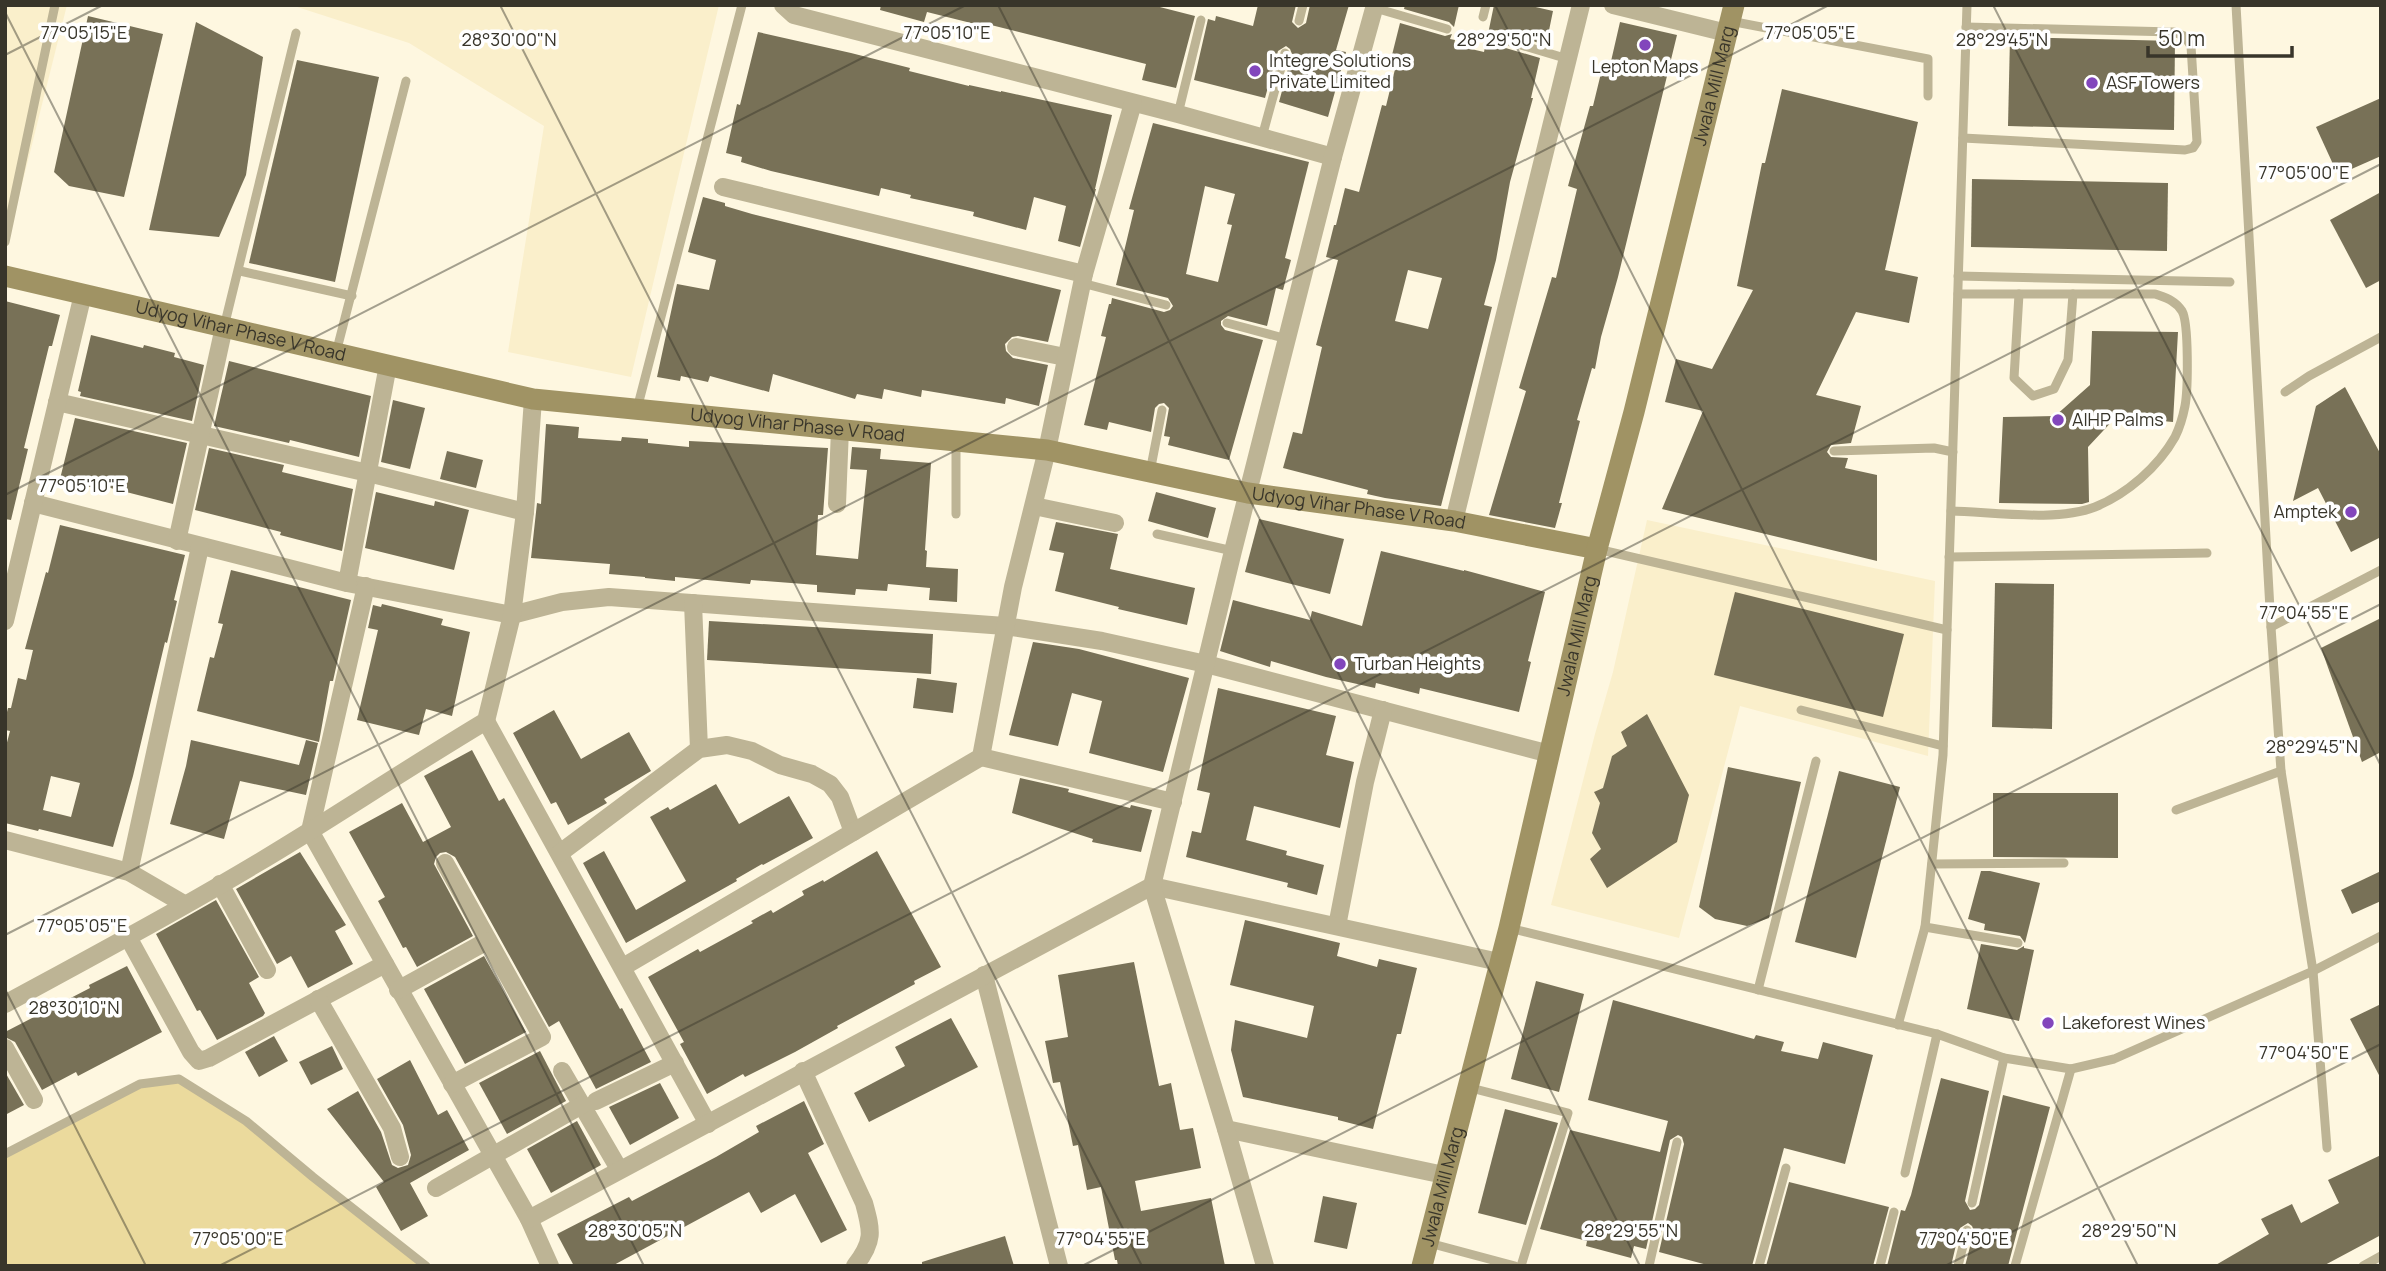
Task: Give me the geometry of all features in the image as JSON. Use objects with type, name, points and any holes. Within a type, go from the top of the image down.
[{"type":"street","points":[[783,5],[794,15],[1333,157]]},
{"type":"street","points":[[1454,521],[1581,5]]},
{"type":"street","points":[[1613,5],[1731,20]]},
{"type":"street","points":[[1265,1266],[1152,886],[1233,551],[1333,157],[1375,7]]},
{"type":"street","name":"Jwala Mill Marg","points":[[1422,1266],[1509,928],[1597,549],[1634,412],[1731,20]]},
{"type":"street","points":[[981,757],[1005,626],[1047,450],[1083,279],[1133,103]]},
{"type":"street","points":[[723,187],[1083,279]]},
{"type":"street","name":"Udyog Vihar Phase V Road","points":[[5,276],[533,399],[1047,450],[1248,493],[1454,521],[1597,549]]},
{"type":"street","points":[[5,621],[83,294]]},
{"type":"street","points":[[177,541],[224,327]]},
{"type":"street","points":[[1016,347],[1065,357]]},
{"type":"street","points":[[347,583],[388,365]]},
{"type":"street","points":[[533,399],[525,512],[512,615],[486,721],[708,1124]]},
{"type":"street","points":[[57,402],[525,512]]},
{"type":"street","points":[[837,504],[840,429]]},
{"type":"street","points":[[33,503],[347,583],[512,615],[562,602],[609,597],[1005,626],[1102,641],[1206,664],[1550,754]]},
{"type":"street","points":[[1034,506],[1115,523]]},
{"type":"street","points":[[129,872],[201,547]]},
{"type":"street","points":[[366,586],[310,831],[494,1157],[550,1266]]},
{"type":"street","points":[[693,603],[699,749]]},
{"type":"street","points":[[1336,926],[1365,782],[1383,710]]},
{"type":"street","points":[[5,1004],[220,884],[486,721]]},
{"type":"street","points":[[559,853],[699,749],[727,745],[752,751],[780,765],[812,774],[830,784],[839,797],[853,832]]},
{"type":"street","points":[[623,967],[981,757],[1173,802]]},
{"type":"street","points":[[5,840],[129,872],[184,904]]},
{"type":"street","points":[[445,863],[542,1037],[452,1084]]},
{"type":"street","points":[[220,884],[267,970]]},
{"type":"street","points":[[528,1219],[1152,886],[1499,962]]},
{"type":"street","points":[[128,937],[191,1052],[199,1061],[385,964]]},
{"type":"street","points":[[398,990],[487,940]]},
{"type":"street","points":[[984,975],[1059,1266]]},
{"type":"street","points":[[318,999],[392,1128],[400,1157]]},
{"type":"street","points":[[5,1048],[34,1100]]},
{"type":"street","points":[[436,1188],[589,1103],[675,1063]]},
{"type":"street","points":[[562,1071],[589,1103],[619,1169]]},
{"type":"street","points":[[803,1071],[864,1203],[870,1225],[869,1245],[855,1266]]},
{"type":"street","points":[[1226,1129],[1444,1175]]},
{"type":"lane","points":[[5,242],[55,5]]},
{"type":"lane","points":[[637,409],[742,5]]},
{"type":"lane","points":[[1299,21],[1303,5]]},
{"type":"lane","points":[[1483,18],[1486,5]]},
{"type":"lane","points":[[1898,1025],[1926,927],[1943,746],[1967,5]]},
{"type":"lane","points":[[2236,5],[2281,771],[2313,971],[2327,1148]]},
{"type":"lane","points":[[1375,7],[1447,29]]},
{"type":"lane","points":[[1178,114],[1201,19]]},
{"type":"lane","points":[[1731,20],[1928,59],[1928,96]]},
{"type":"lane","points":[[1963,138],[2185,150],[2193,148],[2197,142],[2191,46],[2184,36],[2174,32],[1966,27]]},
{"type":"lane","points":[[224,327],[240,271],[296,33]]},
{"type":"lane","points":[[1494,37],[1568,58]]},
{"type":"lane","points":[[1262,137],[1285,53]]},
{"type":"lane","points":[[336,353],[406,81]]},
{"type":"lane","points":[[240,271],[352,296]]},
{"type":"lane","points":[[1958,276],[2230,282]]},
{"type":"lane","points":[[1083,279],[1166,305]]},
{"type":"lane","points":[[1951,511],[2058,515],[2094,508],[2126,490],[2154,466],[2175,436],[2185,406],[2187,323],[2182,310],[2170,299],[2155,294],[1958,294]]},
{"type":"lane","points":[[2020,294],[2014,378],[2033,396],[2054,389],[2068,360],[2073,294]]},
{"type":"lane","points":[[1227,323],[1287,339]]},
{"type":"lane","points":[[2285,392],[2381,337]]},
{"type":"lane","points":[[1150,472],[1162,410]]},
{"type":"lane","points":[[956,441],[956,514]]},
{"type":"lane","points":[[1834,451],[1934,448],[1953,452]]},
{"type":"lane","points":[[1157,534],[1233,551]]},
{"type":"lane","points":[[1597,549],[1947,630]]},
{"type":"lane","points":[[1949,557],[2207,553]]},
{"type":"lane","points":[[2271,627],[2381,570]]},
{"type":"lane","points":[[1801,710],[1943,746]]},
{"type":"lane","points":[[1758,990],[1816,761]]},
{"type":"lane","points":[[2176,810],[2281,771]]},
{"type":"lane","points":[[1932,864],[2064,863]]},
{"type":"lane","points":[[1926,927],[2018,943]]},
{"type":"lane","points":[[1509,928],[1937,1034],[2004,1058],[2071,1069],[2114,1059],[2313,971],[2381,936]]},
{"type":"lane","points":[[1905,1173],[1937,1034]]},
{"type":"lane","points":[[1972,1203],[2004,1058]]},
{"type":"lane","points":[[2015,1266],[2071,1069]]},
{"type":"lane","points":[[5,1154],[140,1084],[179,1079],[246,1121],[426,1266]]},
{"type":"lane","points":[[1427,1242],[1518,1266],[1568,1113],[1467,1087]]},
{"type":"lane","points":[[1649,1266],[1677,1142]]},
{"type":"lane","points":[[1759,1266],[1786,1168]]},
{"type":"lane","points":[[1880,1266],[1894,1212]]},
{"type":"lane","points":[[1958,1266],[1967,1230]]},
{"type":"lane","points":[[1466,1266],[1468,1253]]},
{"type":"lane","points":[[2363,1266],[2381,1256]]},
{"type":"shaded area","points":[[5,5],[67,5],[8,240],[5,239]]},
{"type":"shaded area","points":[[291,5],[719,5],[631,377],[508,352],[544,126],[409,43]]},
{"type":"shaded area","points":[[1647,520],[1935,581],[1928,756],[1740,706],[1679,938],[1551,905],[1613,672]]},
{"type":"shaded area","points":[[179,1079],[246,1121],[426,1266],[5,1266],[5,1154],[140,1084]]},
{"type":"building","points":[[881,5],[1152,5],[1195,16],[1176,88],[1142,80],[1146,64],[983,23],[983,26],[927,12],[924,22],[880,10]]},
{"type":"building","points":[[1258,5],[1296,5],[1292,22],[1298,28],[1306,23],[1310,5],[1349,5],[1336,50],[1346,52],[1328,117],[1279,102],[1292,54],[1286,46],[1278,51],[1265,98],[1194,80],[1208,19],[1215,21],[1216,16],[1253,26]]},
{"type":"building","points":[[1405,5],[1459,5],[1454,27],[1449,22],[1404,9]]},
{"type":"building","points":[[1494,5],[1527,5],[1553,11],[1546,45],[1496,30],[1488,34]]},
{"type":"building","points":[[88,16],[163,34],[124,197],[69,186],[54,172]]},
{"type":"building","points":[[196,22],[263,57],[246,175],[219,237],[149,230]]},
{"type":"building","points":[[1620,22],[1677,35],[1595,369],[1592,368],[1577,420],[1580,421],[1555,528],[1489,515],[1526,391],[1519,388],[1552,277],[1556,278],[1577,189],[1568,186],[1602,69],[1609,70]]},
{"type":"building","points":[[1400,23],[1445,36],[1452,34],[1450,39],[1455,40],[1454,45],[1484,52],[1487,37],[1492,44],[1540,58],[1484,305],[1492,307],[1441,506],[1367,494],[1368,490],[1283,468],[1293,432],[1302,434],[1322,347],[1316,345],[1338,260],[1326,257],[1334,225],[1345,188],[1359,192],[1382,105],[1386,106],[1397,61],[1391,59]],"holes":[[[1408,270],[1442,278],[1428,329],[1395,321]]]},
{"type":"building","points":[[758,32],[910,68],[909,71],[969,86],[1112,115],[1080,247],[1058,241],[1066,206],[1034,197],[1026,230],[973,216],[974,212],[910,198],[911,195],[881,188],[879,196],[771,171],[741,162],[742,157],[726,153]]},
{"type":"building","name":"ASF Towers","points":[[2010,37],[2175,41],[2174,130],[2008,126]]},
{"type":"building","points":[[297,60],[379,77],[335,282],[249,263]]},
{"type":"building","points":[[1782,89],[1918,122],[1885,270],[1918,277],[1909,323],[1856,312],[1816,395],[1861,406],[1851,443],[1831,445],[1827,452],[1831,457],[1848,458],[1845,468],[1877,475],[1877,561],[1662,509],[1703,411],[1665,402],[1676,359],[1712,369],[1753,290],[1737,286],[1762,163],[1765,163]]},
{"type":"building","points":[[2381,98],[2381,156],[2338,175],[2316,127]]},
{"type":"building","points":[[1153,123],[1309,162],[1285,258],[1291,260],[1283,290],[1276,288],[1267,326],[1228,316],[1221,321],[1225,330],[1263,340],[1229,460],[1168,445],[1170,437],[1164,436],[1169,408],[1164,403],[1155,408],[1151,432],[1109,422],[1107,430],[1084,425],[1106,337],[1101,336],[1112,298],[1164,312],[1173,306],[1168,298],[1116,285],[1134,210],[1129,209]],"holes":[[[1205,186],[1235,194],[1227,224],[1232,225],[1218,282],[1186,274]]]},
{"type":"building","points":[[1972,179],[2168,183],[2167,251],[1971,247]]},
{"type":"building","points":[[2381,192],[2381,280],[2366,288],[2330,220]]},
{"type":"building","points":[[703,197],[752,214],[1061,290],[1048,342],[1018,336],[1012,337],[1005,344],[1006,351],[1013,358],[1048,365],[1039,406],[1006,398],[1005,404],[922,390],[921,397],[884,389],[882,399],[857,394],[855,399],[773,374],[769,392],[710,376],[708,382],[681,376],[680,381],[657,377],[677,284],[709,290],[716,260],[688,252]]},
{"type":"building","points":[[5,301],[60,315],[52,346],[49,346],[24,448],[28,449],[11,520],[5,519]]},
{"type":"building","name":"AIHP Palms","points":[[2092,331],[2178,332],[2173,422],[2116,417],[2088,447],[2089,502],[1999,503],[2003,417],[2055,416],[2090,385]]},
{"type":"building","points":[[91,335],[175,353],[174,357],[204,365],[192,421],[80,396],[81,392],[78,391]]},
{"type":"building","points":[[229,361],[371,396],[359,457],[290,440],[289,443],[214,426]]},
{"type":"building","points":[[2345,387],[2381,455],[2381,537],[2351,552],[2318,488],[2293,501],[2316,406]]},
{"type":"building","points":[[393,400],[425,408],[410,469],[381,462]]},
{"type":"building","points":[[75,418],[187,443],[173,504],[95,484],[94,488],[60,479]]},
{"type":"building","points":[[546,424],[579,427],[578,438],[621,441],[622,437],[648,439],[648,443],[689,447],[689,441],[828,448],[823,515],[818,515],[816,555],[858,559],[867,470],[850,469],[852,447],[881,449],[880,459],[931,463],[926,567],[958,569],[957,602],[929,600],[930,588],[888,584],[887,591],[856,589],[855,595],[817,592],[817,585],[751,580],[750,584],[675,577],[675,581],[609,574],[610,564],[531,558],[537,503],[541,504]]},
{"type":"building","points":[[209,448],[284,465],[282,472],[353,489],[342,551],[195,510]]},
{"type":"building","points":[[447,451],[483,460],[476,488],[440,479]]},
{"type":"building","points":[[376,492],[434,506],[435,501],[469,510],[454,570],[365,548]]},
{"type":"building","points":[[1156,492],[1216,508],[1208,538],[1148,521]]},
{"type":"building","points":[[1259,519],[1344,539],[1330,594],[1245,572]]},
{"type":"building","points":[[1056,522],[1118,534],[1110,569],[1195,588],[1187,625],[1055,591],[1064,553],[1049,550]]},
{"type":"building","points":[[60,525],[185,555],[167,643],[165,642],[113,847],[5,823],[5,750],[10,731],[5,730],[5,720],[8,708],[11,708],[18,678],[26,680],[33,650],[25,649],[46,572],[48,573]],"holes":[[[51,776],[80,783],[71,817],[43,810]]]},
{"type":"building","points":[[1381,551],[1545,592],[1519,712],[1420,688],[1419,694],[1376,683],[1375,688],[1271,661],[1270,667],[1220,651],[1233,600],[1310,620],[1312,611],[1362,626]]},
{"type":"building","points":[[231,570],[351,600],[333,681],[330,681],[319,742],[197,711],[210,657],[214,658],[223,624],[218,623]]},
{"type":"building","points":[[1995,583],[2054,584],[2052,729],[1992,727]]},
{"type":"building","points":[[1735,592],[1904,634],[1883,717],[1714,675]]},
{"type":"building","points":[[382,604],[443,619],[441,625],[470,632],[452,716],[426,709],[419,735],[357,720],[378,630],[368,628],[373,605],[381,607]]},
{"type":"building","points":[[2381,618],[2381,752],[2362,762],[2321,648]]},
{"type":"building","points":[[709,621],[933,634],[931,674],[707,660]]},
{"type":"building","points":[[1033,642],[1079,649],[1189,678],[1163,772],[1089,753],[1102,701],[1072,693],[1058,746],[1009,735]]},
{"type":"building","points":[[917,678],[957,683],[953,713],[913,708]]},
{"type":"building","points":[[1218,688],[1336,716],[1326,755],[1354,762],[1340,828],[1254,806],[1246,840],[1324,865],[1317,895],[1287,887],[1288,883],[1186,857],[1192,831],[1201,833],[1210,793],[1197,790]]},
{"type":"building","points":[[554,710],[581,759],[629,732],[651,771],[604,799],[607,803],[568,825],[556,802],[551,804],[513,733]]},
{"type":"building","points":[[1647,714],[1689,795],[1677,842],[1607,888],[1590,859],[1601,849],[1592,833],[1600,803],[1594,792],[1603,788],[1612,756],[1627,746],[1621,732]]},
{"type":"building","points":[[191,740],[299,765],[306,740],[318,743],[306,795],[240,781],[224,839],[170,824]]},
{"type":"building","points":[[472,750],[499,801],[504,798],[651,1062],[596,1089],[559,1021],[549,1027],[455,857],[446,852],[440,853],[434,864],[473,936],[417,967],[406,947],[403,948],[378,901],[385,897],[349,832],[402,803],[423,842],[451,827],[424,776]]},
{"type":"building","points":[[1728,767],[1801,782],[1769,918],[1747,926],[1715,919],[1699,907]]},
{"type":"building","points":[[1839,771],[1900,787],[1856,958],[1795,942]]},
{"type":"building","points":[[1020,778],[1069,789],[1068,792],[1130,808],[1131,805],[1152,810],[1141,852],[1092,842],[1093,839],[1012,813]]},
{"type":"building","points":[[716,784],[739,824],[789,796],[813,838],[762,864],[736,879],[737,881],[626,943],[583,863],[604,851],[636,910],[686,881],[650,817],[668,807],[670,810]]},
{"type":"building","points":[[1993,793],[2118,793],[2118,858],[1993,857]]},
{"type":"building","points":[[877,851],[941,967],[795,1052],[745,1077],[743,1074],[707,1094],[680,1044],[684,1042],[648,977],[698,949],[700,952],[771,910],[773,913],[804,895],[802,891],[823,880],[824,882]]},
{"type":"building","points":[[300,852],[346,925],[335,931],[353,964],[308,988],[291,956],[277,964],[236,889]]},
{"type":"building","points":[[1981,871],[2040,883],[2025,943],[2020,936],[1984,930],[1985,924],[1968,919]]},
{"type":"building","points":[[2381,871],[2381,901],[2352,914],[2341,890]]},
{"type":"building","points":[[216,900],[259,977],[249,983],[265,1013],[217,1040],[200,1010],[197,1011],[156,934]]},
{"type":"building","points":[[1245,920],[1340,943],[1337,956],[1377,967],[1379,959],[1417,968],[1373,1129],[1338,1120],[1338,1117],[1243,1097],[1231,1050],[1235,1020],[1307,1038],[1314,1006],[1230,985]]},
{"type":"building","points":[[1981,944],[2017,950],[2024,946],[2034,950],[2019,1021],[1967,1009]]},
{"type":"building","points":[[484,956],[526,1032],[465,1064],[424,989]]},
{"type":"building","points":[[1134,962],[1159,1086],[1171,1083],[1180,1130],[1193,1128],[1201,1168],[1135,1181],[1141,1211],[1211,1198],[1225,1266],[1118,1266],[1101,1187],[1087,1190],[1078,1145],[1073,1146],[1060,1082],[1053,1083],[1045,1041],[1068,1037],[1058,975]]},
{"type":"building","points":[[127,966],[162,1032],[78,1076],[76,1072],[42,1090],[15,1042],[5,1037],[5,1032]]},
{"type":"building","points":[[1536,981],[1584,994],[1559,1092],[1511,1079]]},
{"type":"building","points":[[1613,1000],[1754,1039],[1756,1035],[1784,1042],[1781,1051],[1818,1059],[1823,1042],[1873,1055],[1845,1164],[1784,1148],[1752,1266],[1711,1266],[1659,1252],[1684,1144],[1682,1137],[1678,1135],[1670,1140],[1646,1249],[1634,1246],[1631,1258],[1586,1246],[1587,1241],[1540,1229],[1570,1130],[1660,1152],[1668,1121],[1588,1100]]},
{"type":"building","points":[[2381,1004],[2381,1079],[2350,1019]]},
{"type":"building","points":[[951,1018],[978,1067],[869,1122],[854,1093],[905,1066],[895,1047]]},
{"type":"building","points":[[274,1036],[288,1061],[259,1077],[245,1052]]},
{"type":"building","points":[[332,1046],[343,1069],[311,1085],[299,1062]]},
{"type":"building","points":[[540,1051],[566,1101],[507,1134],[479,1083]]},
{"type":"building","points":[[410,1060],[438,1115],[447,1110],[469,1150],[410,1183],[428,1216],[401,1231],[376,1187],[384,1182],[327,1109],[358,1091],[381,1132],[392,1165],[398,1168],[408,1165],[411,1155],[403,1125],[377,1079]]},
{"type":"building","points":[[5,1072],[24,1105],[5,1115]]},
{"type":"building","points":[[1941,1078],[1989,1091],[1965,1201],[1970,1210],[1979,1205],[2003,1095],[2050,1107],[2008,1266],[1965,1266],[1974,1231],[1968,1223],[1960,1228],[1951,1266],[1887,1266],[1901,1210],[1905,1211],[1911,1195]]},
{"type":"building","points":[[660,1083],[679,1118],[630,1145],[609,1107]]},
{"type":"building","points":[[804,1101],[824,1144],[808,1153],[847,1230],[821,1243],[795,1194],[761,1213],[749,1192],[612,1266],[574,1266],[557,1234],[629,1197],[632,1201],[716,1157],[759,1132],[756,1126]]},
{"type":"building","points":[[1505,1109],[1558,1123],[1526,1225],[1478,1213]]},
{"type":"building","points":[[577,1121],[601,1165],[551,1193],[527,1149]]},
{"type":"building","points":[[2381,1155],[2381,1235],[2323,1266],[2214,1266],[2269,1234],[2261,1219],[2292,1204],[2301,1223],[2339,1203],[2328,1180]]},
{"type":"building","points":[[1789,1182],[1889,1207],[1873,1266],[1766,1266]]},
{"type":"building","points":[[1323,1196],[1357,1203],[1347,1249],[1314,1242]]},
{"type":"building","points":[[1005,1236],[1014,1266],[922,1266],[922,1262]]},
{"type":"place","name":"Lepton Maps","points":[[1645,45]]},
{"type":"place","name":"Integre Solutions Private Limited","points":[[1255,71]]},
{"type":"place","name":"ASF Towers","points":[[2092,83]]},
{"type":"place","name":"AIHP Palms","points":[[2058,420]]},
{"type":"place","name":"Amptek","points":[[2351,512]]},
{"type":"place","name":"Turban Heights","points":[[1340,664]]},
{"type":"place","name":"Lakeforest Wines","points":[[2048,1023]]}]
